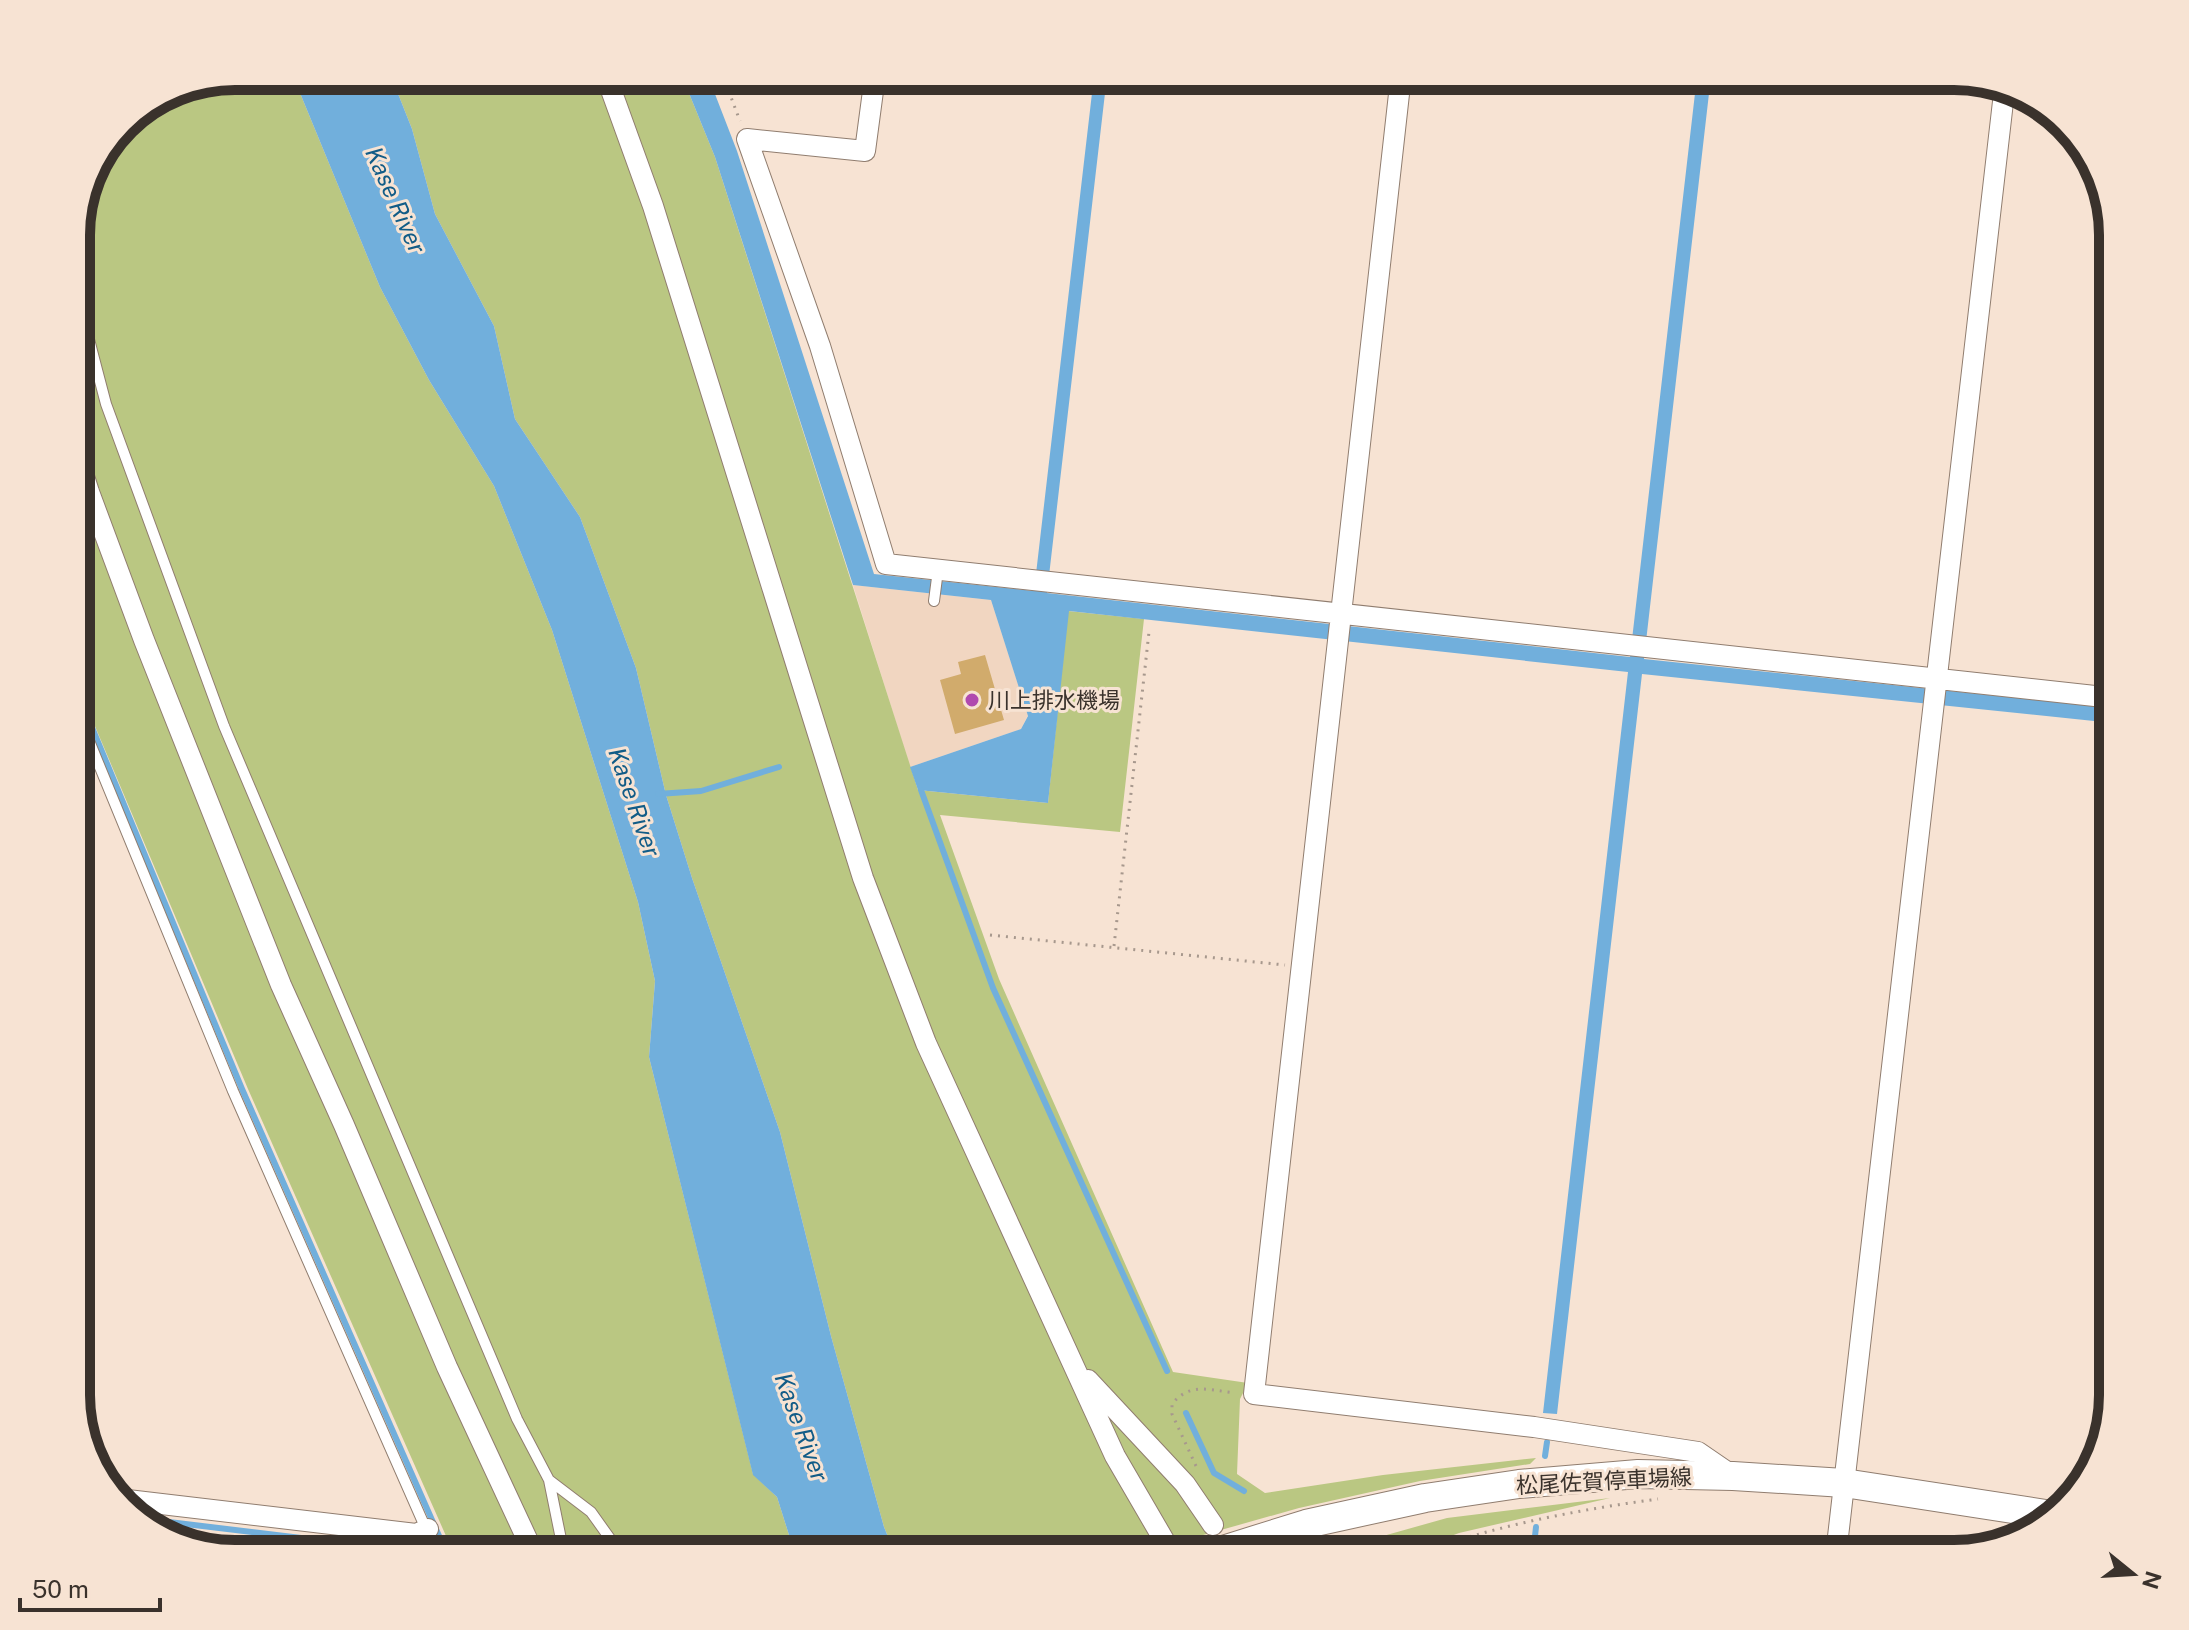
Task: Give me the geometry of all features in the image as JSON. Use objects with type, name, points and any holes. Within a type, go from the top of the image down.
[{"type":"main road","name":"松尾佐賀停車場線","points":[[1255,1540],[1306,1524],[1425,1498],[1519,1484],[1638,1474],[1844,1483],[2038,1513]]},
{"type":"street","points":[[611,90],[653,206],[863,878],[926,1043],[1115,1456],[1164,1540]]},
{"type":"street","points":[[873,90],[865,151],[747,139],[820,346],[886,564],[2099,696]]},
{"type":"street","points":[[1399,90],[1254,1394],[1534,1427],[1698,1452],[1733,1476]]},
{"type":"street","points":[[1838,1540],[2003,99]]},
{"type":"street","points":[[90,495],[144,640],[281,985],[447,1367],[527,1540]]},
{"type":"street","points":[[1076,1368],[1185,1484],[1213,1525]]},
{"type":"street","points":[[136,1501],[416,1534],[428,1529]]},
{"type":"lane","points":[[90,343],[106,404],[224,726],[517,1419],[549,1480],[561,1540]]},
{"type":"lane","points":[[934,601],[938,570]]},
{"type":"lane","points":[[90,743],[233,1091],[432,1540]]},
{"type":"lane","points":[[549,1480],[591,1512],[611,1540]]},
{"type":"path","points":[[728,90],[747,139]]},
{"type":"path","points":[[1114,946],[1149,632]]},
{"type":"path","points":[[990,935],[1301,967]]},
{"type":"path","points":[[1198,1469],[1172,1414],[1172,1404],[1182,1392],[1192,1388],[1254,1394]]},
{"type":"path","points":[[1455,1540],[1556,1516],[1657,1500]]},
{"type":"shaded area","points":[[853,585],[991,600],[1028,715],[1021,729],[910,767]]},
{"type":"green space","points":[[299,90],[380,287],[429,380],[494,486],[552,630],[638,902],[655,981],[649,1057],[753,1474],[777,1497],[791,1540],[448,1540],[248,1089],[90,714],[90,226],[98,188],[114,154],[154,114],[180,101],[207,93]]},
{"type":"green space","points":[[397,90],[688,90],[715,157],[918,790],[1048,803],[1068,611],[1144,619],[1120,832],[940,815],[999,979],[1173,1372],[1248,1383],[1240,1399],[1237,1474],[1265,1493],[1383,1475],[1536,1458],[1530,1464],[1420,1481],[1299,1508],[1185,1540],[889,1540],[831,1336],[780,1132],[666,795],[636,668],[580,517],[515,419],[494,326],[435,214],[412,129]]},
{"type":"green space","points":[[1610,1498],[1440,1540],[1369,1540],[1447,1518]]},
{"type":"water","name":"Kase River","points":[[299,90],[397,90],[412,129],[435,214],[494,326],[515,419],[580,517],[636,668],[666,795],[780,1132],[831,1336],[889,1540],[791,1540],[777,1497],[753,1475],[649,1057],[655,981],[638,902],[552,630],[494,486],[429,380],[380,287]]},
{"type":"water","points":[[688,90],[713,90],[737,151],[874,574],[1034,591],[1092,90],[1105,90],[1047,593],[1630,657],[1695,90],[1709,90],[1644,659],[2099,707],[2099,722],[1642,674],[1557,1414],[1543,1413],[1628,672],[1069,611],[1048,803],[918,790],[910,767],[1021,729],[1028,716],[991,600],[853,585],[715,157]]},
{"type":"building","name":"川上排水機場","points":[[985,655],[1004,720],[955,734],[940,680],[961,674],[958,662]]},
{"type":"waterway","points":[[90,723],[242,1089],[441,1540]]},
{"type":"waterway","name":"Kase River","points":[[658,794],[701,791],[779,767]]},
{"type":"waterway","points":[[921,790],[993,988],[1167,1371]]},
{"type":"waterway","points":[[1186,1413],[1214,1473],[1244,1491]]},
{"type":"waterway","points":[[1545,1456],[1547,1442]]},
{"type":"waterway","points":[[164,1521],[318,1540]]},
{"type":"waterway","points":[[1535,1540],[1536,1527]]},
{"type":"place","name":"川上排水機場","points":[[972,700]]}]
